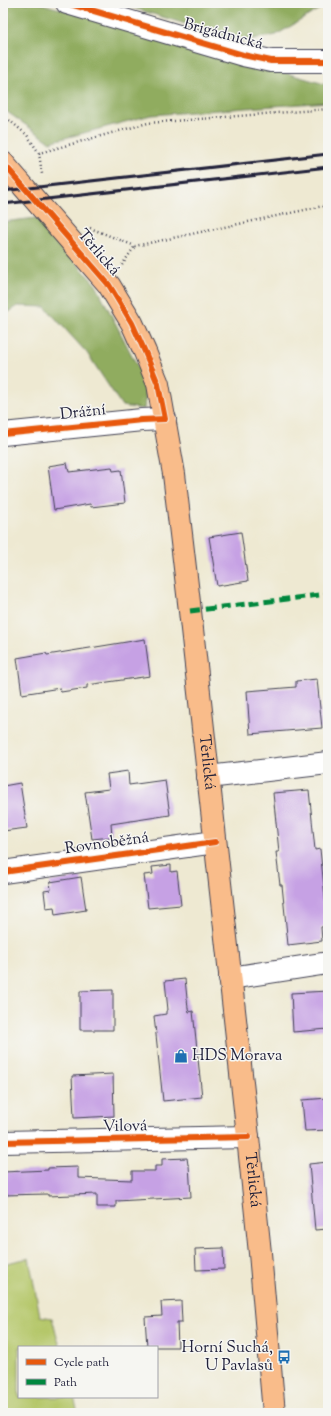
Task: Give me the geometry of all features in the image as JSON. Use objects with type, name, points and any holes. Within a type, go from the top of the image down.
[{"type":"main road","name":"Těrlická","points":[[3,163],[109,285],[132,323],[158,384],[174,474],[248,1137],[274,1413]]},
{"type":"street","name":"Brigádnická","points":[[67,3],[244,55],[271,61],[328,61]]},
{"type":"street","name":"Drážní","points":[[3,434],[134,421],[165,420]]},
{"type":"street","points":[[208,777],[328,763]]},
{"type":"street","name":"Rovnoběžná","points":[[3,872],[215,842]]},
{"type":"street","points":[[230,978],[328,963]]},
{"type":"street","name":"Vilová","points":[[3,1142],[248,1137]]},
{"type":"path","points":[[39,153],[148,123],[328,109]]},
{"type":"path","points":[[3,115],[27,136],[39,153],[43,175]]},
{"type":"path","points":[[87,225],[93,230],[135,246],[328,205]]},
{"type":"green space","points":[[3,3],[39,3],[328,85],[328,102],[151,115],[50,142],[3,109]]},
{"type":"green space","points":[[117,3],[328,4],[276,35],[241,41]]},
{"type":"green space","points":[[36,218],[96,285],[147,385],[144,409],[122,406],[87,353],[45,307],[18,306],[3,316],[3,222]]},
{"type":"green space","points":[[29,1258],[40,1316],[52,1318],[60,1346],[18,1346],[18,1398],[74,1398],[78,1413],[3,1413],[3,1264]]},
{"type":"building","points":[[67,463],[69,472],[112,467],[113,471],[121,470],[125,503],[91,507],[90,504],[54,510],[48,466]]},
{"type":"building","points":[[241,532],[248,581],[217,586],[209,537]]},
{"type":"building","points":[[145,639],[150,676],[87,685],[87,688],[61,692],[60,688],[22,694],[17,658],[46,653],[47,655]]},
{"type":"building","points":[[317,679],[322,728],[250,734],[247,691],[296,687],[296,681]]},
{"type":"building","points":[[128,771],[129,785],[165,780],[170,815],[111,824],[112,837],[92,839],[85,792],[109,789],[107,774]]},
{"type":"building","points":[[20,783],[27,828],[3,831],[3,786]]},
{"type":"building","points":[[309,790],[315,850],[320,849],[328,926],[321,927],[322,941],[288,945],[282,885],[280,885],[276,852],[279,852],[273,793]]},
{"type":"building","points":[[171,865],[171,872],[177,871],[181,905],[148,908],[144,875],[153,874],[152,867]]},
{"type":"building","points":[[81,877],[86,910],[55,915],[54,907],[46,908],[44,891],[51,890],[50,882]]},
{"type":"building","points":[[185,979],[189,1012],[193,1011],[202,1097],[163,1101],[154,1016],[166,1014],[166,1011],[168,1010],[165,981]]},
{"type":"building","points":[[113,990],[113,1030],[80,1030],[80,991]]},
{"type":"building","points":[[328,991],[328,1029],[293,1032],[291,993]]},
{"type":"building","points":[[113,1074],[114,1116],[74,1118],[72,1076]]},
{"type":"building","points":[[328,1098],[328,1130],[305,1131],[302,1100]]},
{"type":"building","points":[[187,1158],[189,1165],[191,1197],[116,1201],[116,1207],[97,1207],[97,1194],[48,1196],[48,1194],[3,1195],[3,1172],[78,1167],[78,1178],[132,1180],[132,1171],[155,1171],[155,1166],[162,1166],[162,1159]]},
{"type":"building","points":[[328,1162],[328,1229],[315,1230],[309,1164]]},
{"type":"building","points":[[223,1248],[224,1269],[196,1270],[195,1249]]},
{"type":"building","points":[[181,1301],[182,1322],[177,1322],[178,1347],[147,1346],[145,1317],[162,1316],[161,1302]]},
{"type":"railway","points":[[3,191],[328,154]]},
{"type":"railway","points":[[3,204],[328,167]]},
{"type":"marked path","points":[[190,611],[328,594]]},
{"type":"cycle path","points":[[67,3],[243,55],[271,61],[328,61]]},
{"type":"cycle path","points":[[3,163],[109,285],[132,323],[145,352],[158,384],[165,419],[3,434]]},
{"type":"cycle path","points":[[3,872],[215,842]]},
{"type":"cycle path","points":[[3,1142],[248,1137]]},
{"type":"place","name":"HDS Morava","points":[[181,1056]]},
{"type":"place","name":"Horní Suchá, U Pavlasů","points":[[284,1357]]}]
